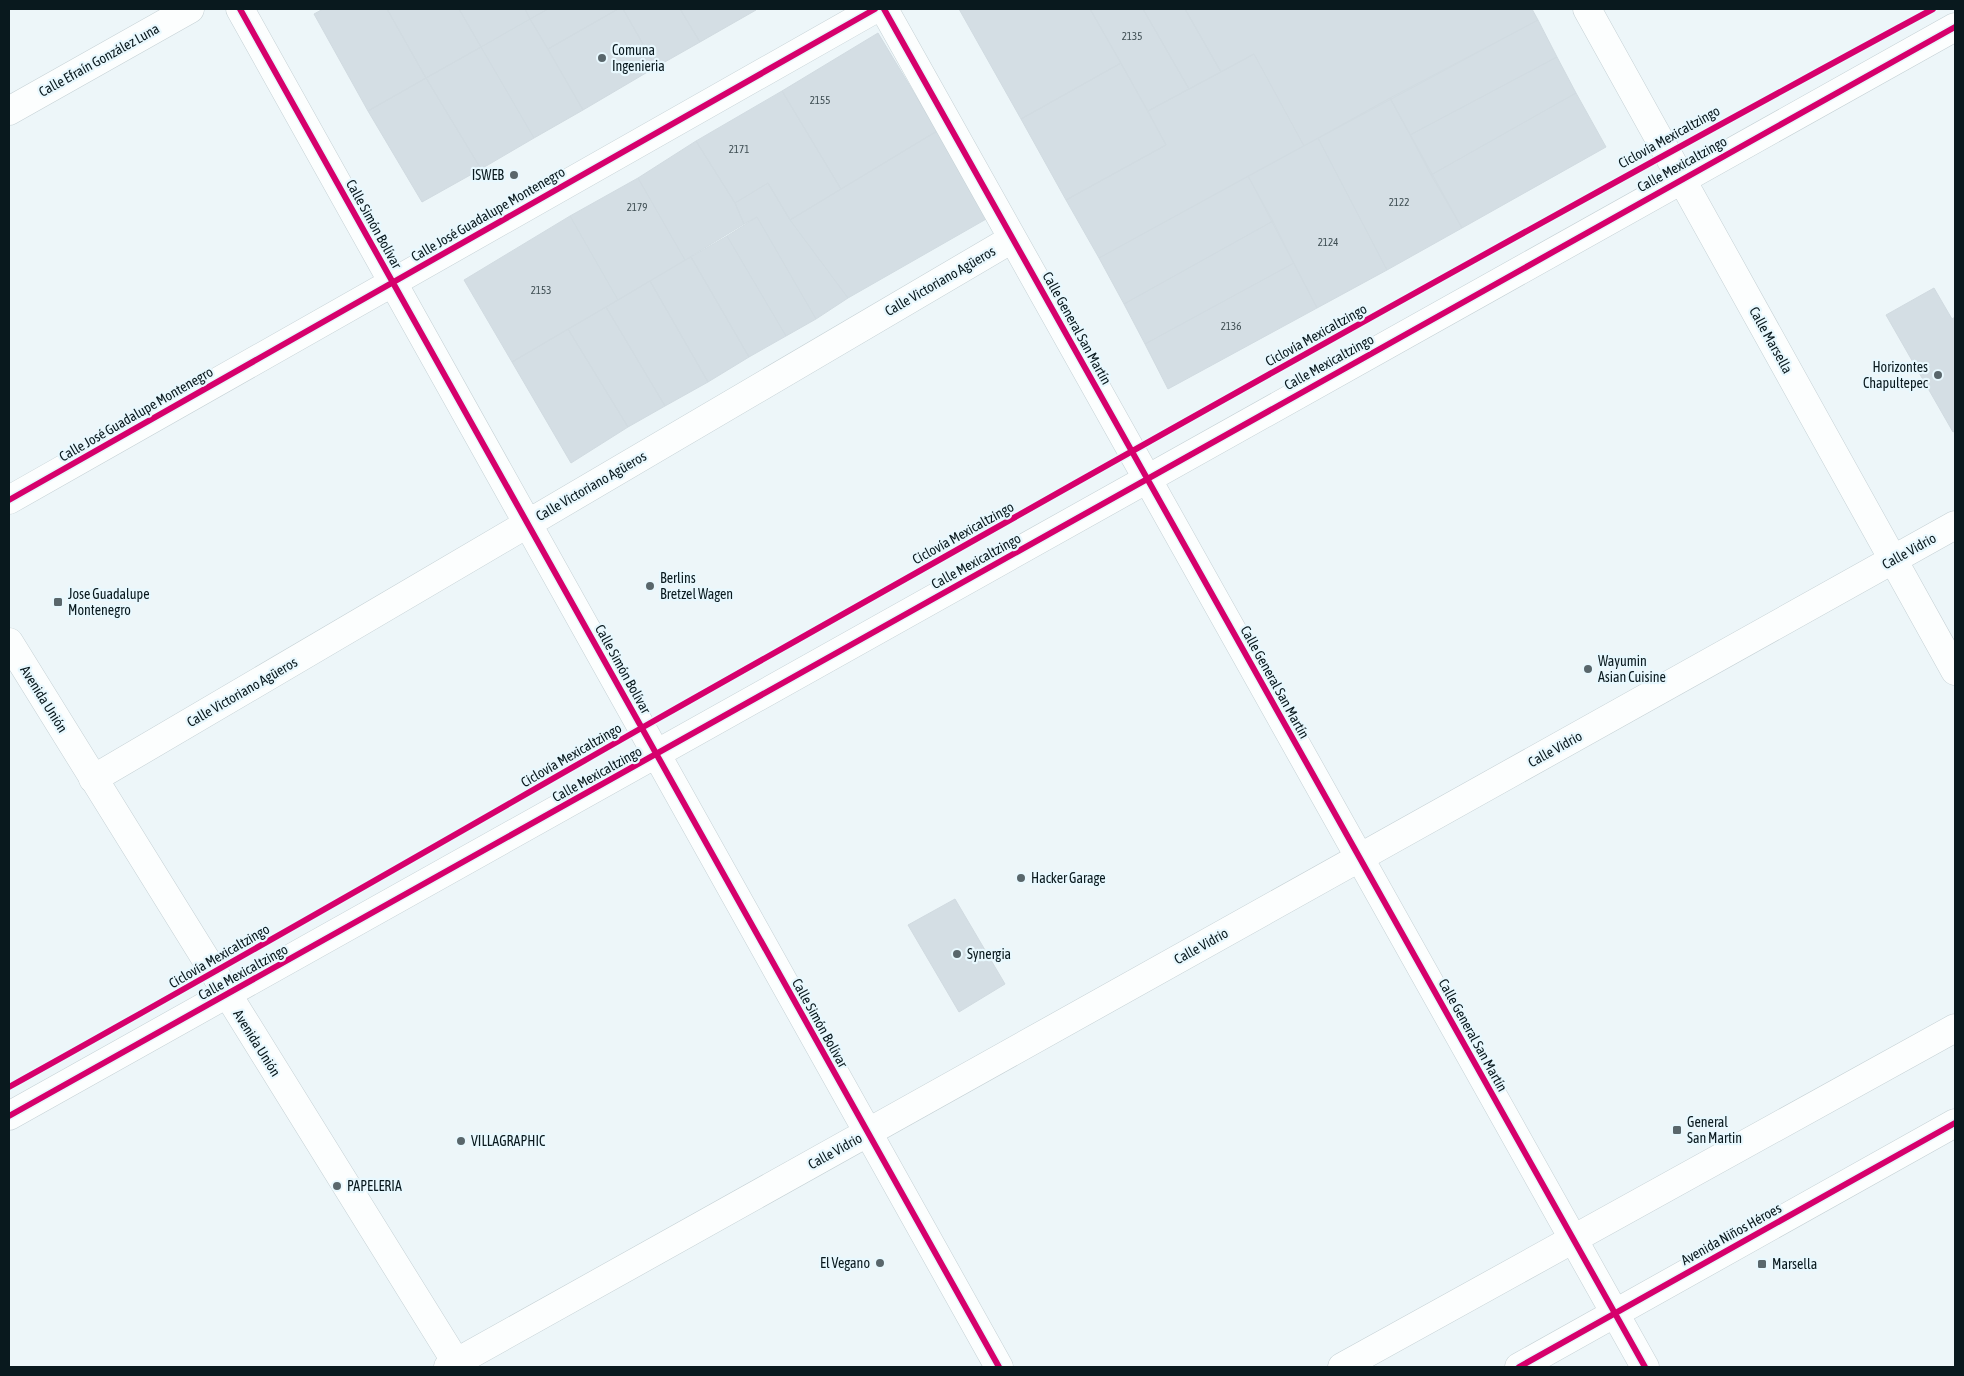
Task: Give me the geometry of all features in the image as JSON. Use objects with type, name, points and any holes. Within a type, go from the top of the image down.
[{"type":"street","name":"Calle Efraín González Luna","points":[[9,111],[190,9]]},
{"type":"street","name":"Calle Simón Bolívar","points":[[240,9],[999,1367]]},
{"type":"street","name":"Calle José Guadalupe Montenegro","points":[[9,500],[875,9]]},
{"type":"street","name":"Calle General San Martín","points":[[884,9],[1645,1367]]},
{"type":"street","name":"Calle Marsella","points":[[1587,9],[1955,671]]},
{"type":"street","name":"Calle Mexicaltzingo","points":[[9,1116],[1955,27]]},
{"type":"street","name":"Calle Victoriano Agüeros","points":[[93,780],[1012,238]]},
{"type":"street","name":"Calle Vidrio","points":[[454,1366],[1955,525]]},
{"type":"street","name":"Avenida Unión","points":[[9,642],[454,1366]]},
{"type":"street","points":[[1342,1367],[1955,1028]]},
{"type":"street","name":"Avenida Niños Héroes","points":[[1519,1367],[1955,1123]]},
{"type":"building","points":[[323,9],[387,9],[426,78],[368,111],[314,14]]},
{"type":"building","points":[[387,9],[459,9],[481,47],[426,78]]},
{"type":"building","points":[[459,9],[525,9],[530,19],[481,47]]},
{"type":"building","points":[[525,9],[548,9],[530,19]]},
{"type":"building","points":[[548,9],[618,9],[548,49],[530,19]]},
{"type":"building","name":"Comuna Ingenieria","points":[[618,9],[623,9],[656,67],[583,110],[548,49]]},
{"type":"building","points":[[623,9],[680,9],[700,42],[656,67]]},
{"type":"building","points":[[680,9],[756,9],[756,10],[700,42]]},
{"type":"building","points":[[959,9],[1090,9],[1121,63],[1021,119]]},
{"type":"building","points":[[1090,9],[1143,9],[1189,89],[1148,111]]},
{"type":"building","points":[[1143,9],[1185,9],[1221,72],[1189,89]]},
{"type":"building","points":[[1185,9],[1532,9],[1538,20],[1304,146],[1254,54],[1221,72]]},
{"type":"building","points":[[530,19],[583,110],[534,138],[481,47]]},
{"type":"building","points":[[1538,20],[1557,57],[1410,135],[1390,98]]},
{"type":"building","points":[[878,33],[937,131],[841,189],[782,91]]},
{"type":"building","points":[[481,47],[534,138],[481,169],[426,78]]},
{"type":"building","points":[[1254,54],[1304,146],[1099,258],[1066,200],[1166,145],[1148,111]]},
{"type":"building","points":[[1557,57],[1576,93],[1431,175],[1410,135]]},
{"type":"building","points":[[1121,63],[1166,145],[1066,200],[1021,119]]},
{"type":"building","points":[[426,78],[481,169],[422,202],[368,111]]},
{"type":"building","points":[[782,91],[841,189],[790,220],[768,183],[735,203],[696,141]]},
{"type":"building","points":[[1576,93],[1606,147],[1462,228],[1431,175]]},
{"type":"building","points":[[1390,98],[1462,228],[1387,270],[1318,138]]},
{"type":"building","points":[[937,131],[988,218],[848,298],[790,220]]},
{"type":"building","points":[[1318,138],[1387,270],[1317,308],[1248,176]]},
{"type":"building","points":[[696,141],[735,203],[744,224],[685,260],[638,178]]},
{"type":"building","points":[[1248,176],[1273,221],[1124,304],[1099,258]]},
{"type":"building","points":[[638,178],[685,260],[618,300],[570,216]]},
{"type":"building","points":[[768,183],[790,220],[848,298],[816,319],[757,217],[744,224],[735,203]]},
{"type":"building","points":[[570,216],[618,300],[512,362],[464,280]]},
{"type":"building","points":[[757,217],[816,319],[786,336],[727,236]]},
{"type":"building","points":[[1273,221],[1294,263],[1145,344],[1124,304]]},
{"type":"building","points":[[727,236],[786,336],[749,357],[691,257]]},
{"type":"building","points":[[691,257],[749,357],[708,382],[650,281]]},
{"type":"building","points":[[1294,263],[1317,308],[1168,389],[1145,344]]},
{"type":"building","points":[[650,281],[708,382],[665,406],[606,307]]},
{"type":"building","name":"Horizontes Chapultepec","points":[[1934,288],[1952,319],[1955,317],[1955,431],[1953,432],[1886,315]]},
{"type":"building","points":[[606,307],[665,406],[628,427],[568,329]]},
{"type":"building","points":[[568,329],[628,427],[571,463],[512,362]]},
{"type":"building","name":"Synergia","points":[[955,899],[1005,984],[959,1012],[908,925]]},
{"type":"cycle path","points":[[240,9],[999,1367]]},
{"type":"cycle path","points":[[9,500],[875,9]]},
{"type":"cycle path","points":[[884,9],[1645,1367]]},
{"type":"cycle path","name":"Ciclovía Mexicaltzingo","points":[[9,1087],[1288,364],[1610,185],[1933,9]]},
{"type":"cycle path","points":[[9,1116],[1955,27]]},
{"type":"cycle path","points":[[1519,1367],[1955,1123]]},
{"type":"place","name":"Comuna Ingenieria","points":[[602,58]]},
{"type":"place","name":"ISWEB","points":[[514,175]]},
{"type":"place","name":"Horizontes Chapultepec","points":[[1938,375]]},
{"type":"place","name":"Berlins Bretzel Wagen","points":[[650,586]]},
{"type":"place","name":"Jose Guadalupe Montenegro","points":[[58,602]]},
{"type":"place","name":"Wayumin Asian Cuisine","points":[[1588,669]]},
{"type":"place","name":"Hacker Garage","points":[[1021,878]]},
{"type":"place","name":"Synergia","points":[[957,954]]},
{"type":"place","name":"General San Martin","points":[[1677,1130]]},
{"type":"place","name":"VILLAGRAPHIC","points":[[461,1141]]},
{"type":"place","name":"PAPELERIA","points":[[337,1186]]},
{"type":"place","name":"El Vegano","points":[[880,1263]]},
{"type":"place","name":"Marsella","points":[[1762,1264]]}]
